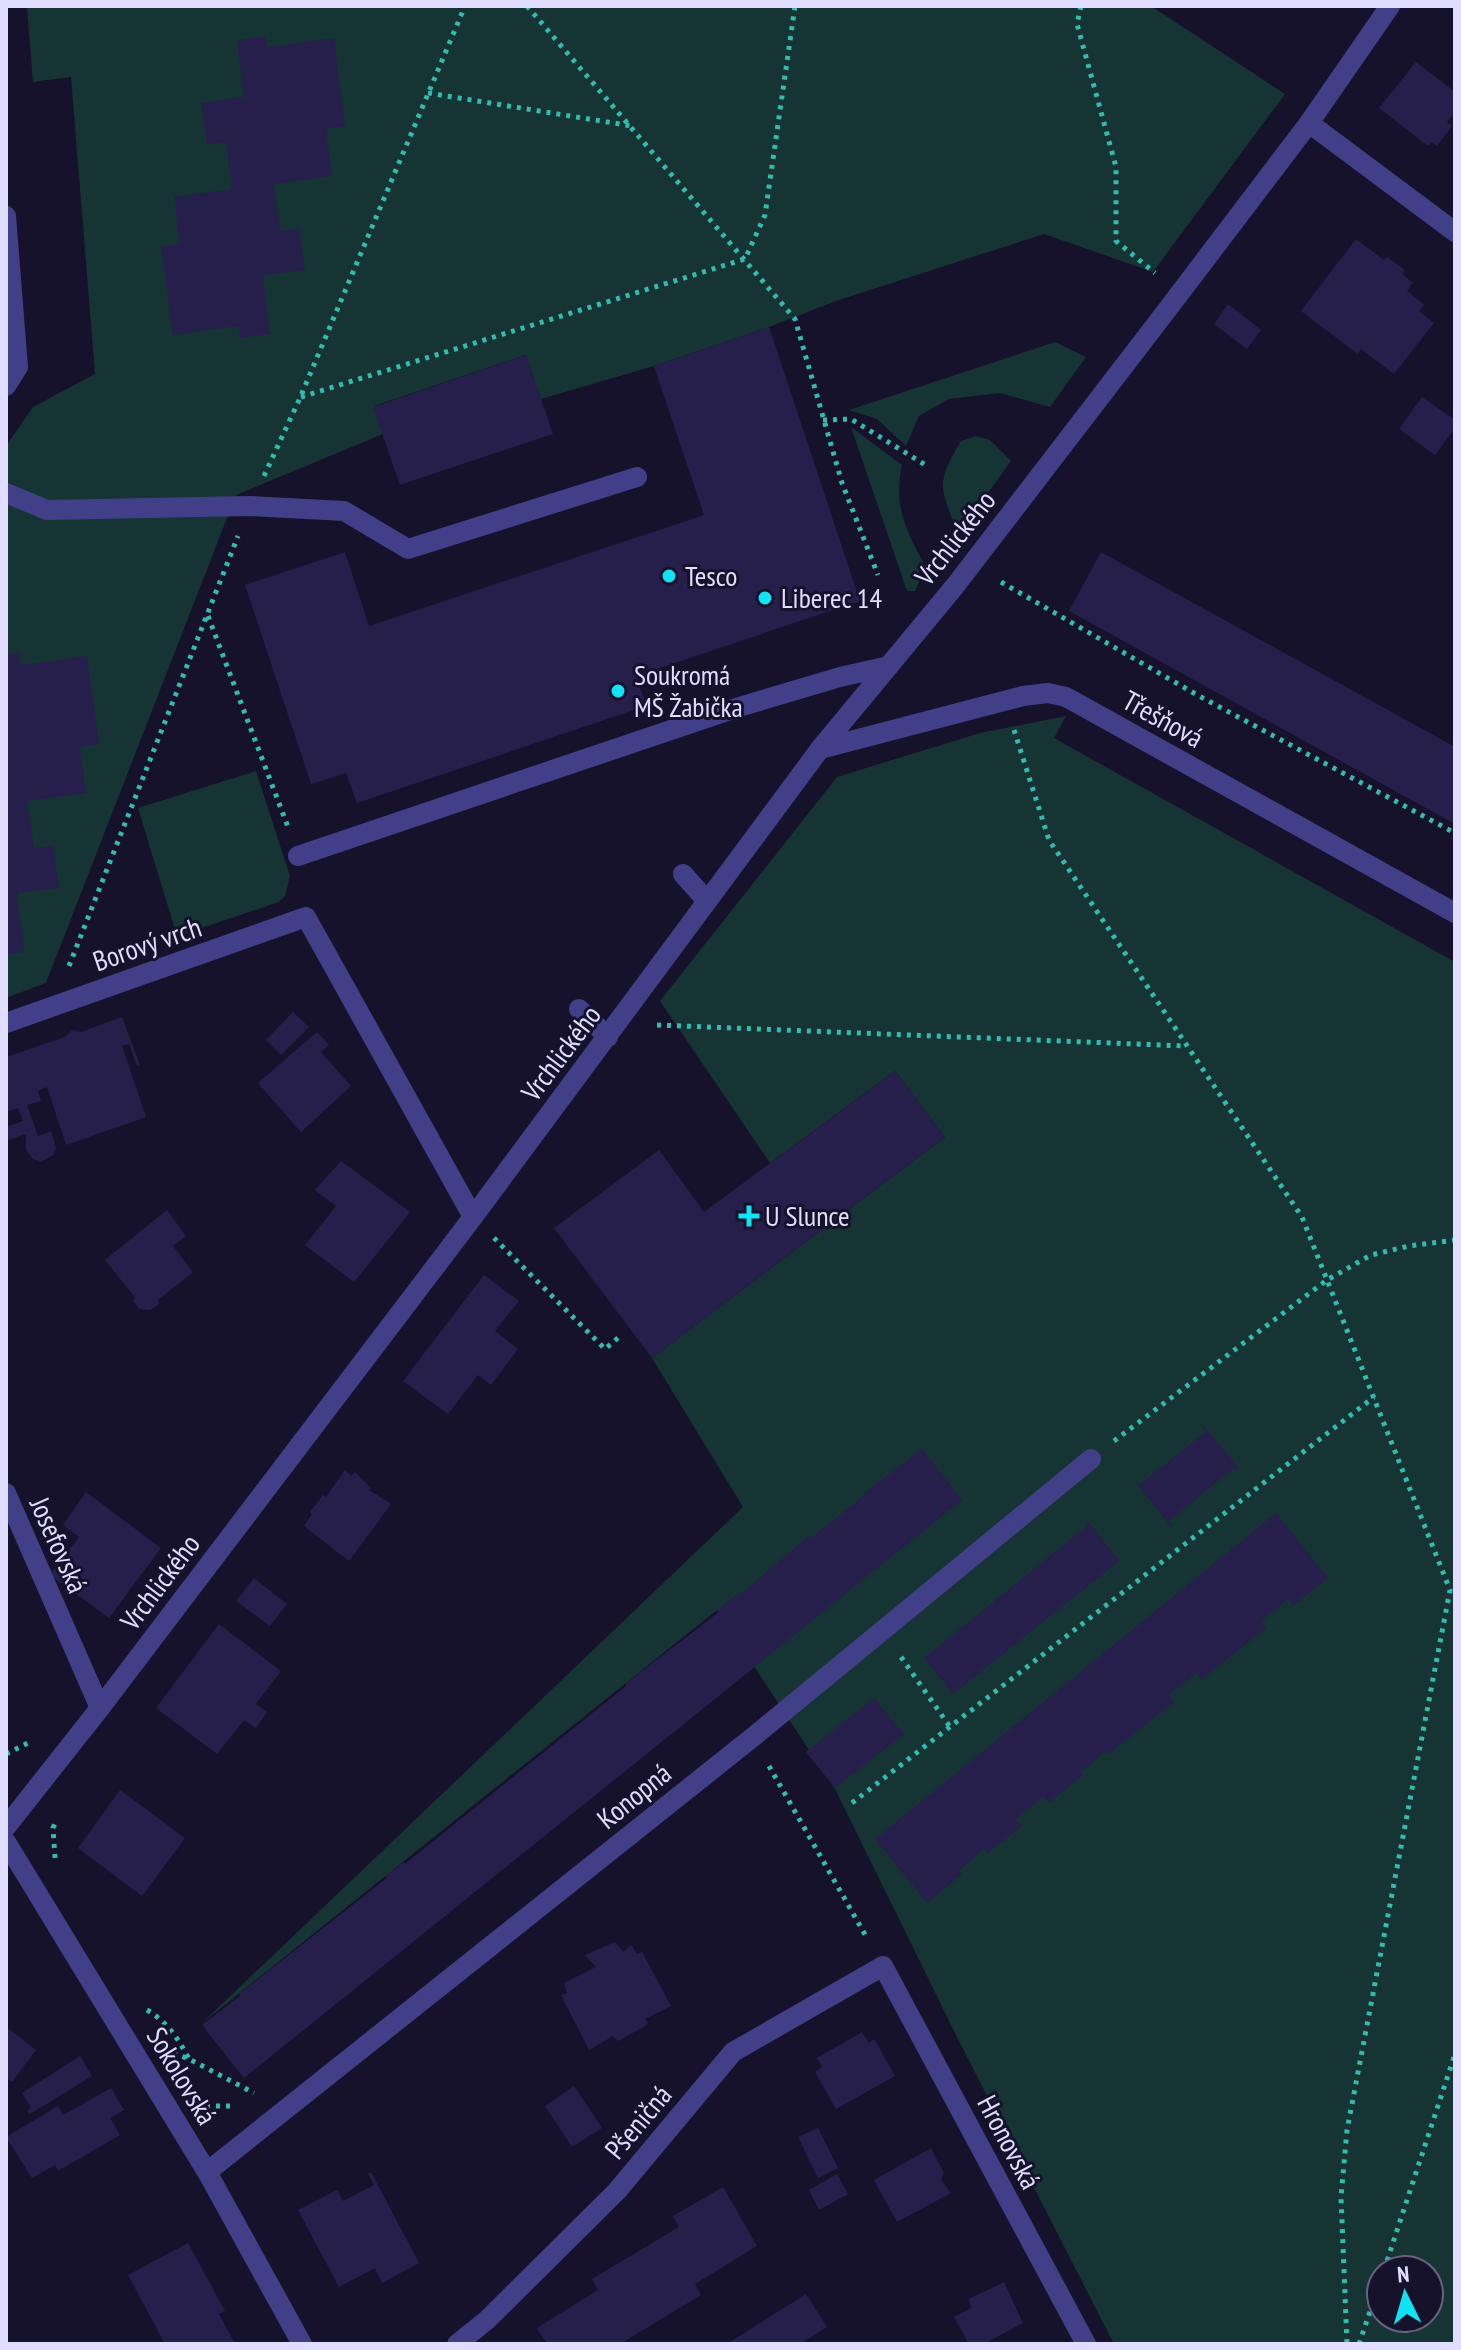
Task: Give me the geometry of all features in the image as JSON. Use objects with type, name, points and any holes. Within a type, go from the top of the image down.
[{"type":"street","name":"Vrchlického","points":[[6,1827],[473,1217],[820,749],[964,574],[1309,123],[1390,6]]},
{"type":"street","points":[[1309,123],[1455,232]]},
{"type":"street","points":[[6,216],[18,367],[6,386]]},
{"type":"street","points":[[6,493],[47,510],[250,506],[344,511],[408,549],[637,477]]},
{"type":"street","points":[[298,856],[739,707],[889,666]]},
{"type":"street","name":"Třešňová","points":[[820,749],[1023,696],[1048,693],[1066,697],[1455,913]]},
{"type":"street","points":[[683,874],[707,901]]},
{"type":"street","name":"Borový vrch","points":[[6,1023],[306,917],[473,1217]]},
{"type":"street","points":[[579,1009],[613,1030]]},
{"type":"street","name":"Konopná","points":[[207,2172],[753,1737],[1091,1459]]},
{"type":"street","name":"Josefovská","points":[[6,1493],[100,1708]]},
{"type":"street","name":"Sokolovská","points":[[6,1842],[207,2172],[302,2344]]},
{"type":"street","name":"Pšeničná","points":[[457,2344],[487,2320],[617,2191],[733,2052],[883,1966]]},
{"type":"street","name":"Hronovská","points":[[883,1966],[1086,2344]]},
{"type":"path","points":[[527,6],[795,319],[842,483],[878,575]]},
{"type":"path","points":[[300,398],[745,259],[765,215],[795,6]]},
{"type":"path","points":[[1081,6],[1077,24],[1116,167],[1116,241],[1160,276]]},
{"type":"path","points":[[428,93],[632,126]]},
{"type":"path","points":[[823,420],[851,419],[927,466]]},
{"type":"path","points":[[1001,582],[1199,696],[1455,833]]},
{"type":"path","points":[[208,615],[298,856]]},
{"type":"path","points":[[1005,702],[1049,840],[1302,1217],[1455,1601]]},
{"type":"path","points":[[613,1030],[1187,1046]]},
{"type":"path","points":[[473,1217],[605,1349],[619,1337]]},
{"type":"path","points":[[1091,1459],[1327,1280],[1371,1255],[1455,1240]]},
{"type":"path","points":[[852,1803],[1374,1397]]},
{"type":"path","points":[[1347,2344],[1341,2197],[1347,2130],[1450,1590]]},
{"type":"path","points":[[883,1630],[950,1727]]},
{"type":"path","points":[[753,1737],[883,1966]]},
{"type":"path","points":[[136,2004],[158,2017],[177,2036],[189,2059]]},
{"type":"path","points":[[165,2051],[189,2059],[258,2095]]},
{"type":"path","points":[[1389,2254],[1454,2058]]},
{"type":"green space","points":[[27,6],[1151,6],[1285,94],[1153,272],[1044,234],[836,301],[654,366],[541,399],[526,355],[374,406],[383,434],[236,495],[46,983],[6,998],[6,446],[33,407],[95,374],[71,77],[33,82]]},
{"type":"green space","points":[[1055,342],[1086,357],[1050,407],[1000,393],[949,399],[919,416],[906,446],[877,419],[849,410]]},
{"type":"green space","points":[[851,427],[902,465],[900,506],[926,567],[915,591],[907,591]]},
{"type":"green space","points":[[976,436],[990,440],[1011,461],[958,534],[944,496],[944,478],[961,441]]},
{"type":"green space","points":[[1066,716],[1054,738],[1455,962],[1455,2344],[1114,2344],[836,1791],[717,1610],[201,2024],[743,1507],[652,1358],[945,1137],[895,1071],[770,1163],[660,1001],[837,777],[980,733]]},
{"type":"green space","points":[[256,771],[290,876],[285,896],[279,902],[177,936],[138,808]]},
{"type":"building","points":[[266,36],[268,47],[334,38],[345,126],[326,129],[332,176],[274,184],[280,231],[299,228],[305,270],[263,275],[270,334],[240,338],[238,326],[173,335],[161,246],[180,244],[174,197],[232,189],[226,142],[207,144],[201,103],[244,97],[237,40]]},
{"type":"building","points":[[1416,62],[1455,92],[1455,112],[1447,122],[1452,126],[1437,146],[1432,142],[1428,146],[1379,108]]},
{"type":"building","points":[[1356,239],[1384,260],[1387,257],[1405,270],[1402,274],[1413,283],[1407,291],[1424,305],[1419,311],[1434,323],[1394,374],[1361,349],[1358,354],[1301,311]]},
{"type":"building","points":[[1228,304],[1261,330],[1247,349],[1214,324]]},
{"type":"building","points":[[769,327],[860,601],[636,676],[646,706],[357,803],[346,773],[311,784],[245,585],[345,552],[369,626],[704,515],[654,366]]},
{"type":"building","points":[[526,355],[553,434],[400,485],[373,407]]},
{"type":"building","points":[[1422,397],[1455,420],[1455,428],[1435,455],[1399,429]]},
{"type":"building","points":[[1101,552],[1455,747],[1455,824],[1069,611]]},
{"type":"building","points":[[19,653],[21,665],[87,656],[99,744],[80,747],[86,793],[27,801],[34,848],[53,846],[59,888],[17,893],[24,952],[6,954],[6,655]]},
{"type":"building","points":[[293,1012],[309,1027],[281,1055],[266,1040]]},
{"type":"building","points":[[122,1017],[140,1065],[137,1066],[129,1044],[122,1046],[146,1117],[66,1145],[47,1087],[38,1091],[41,1101],[27,1105],[38,1136],[51,1131],[56,1148],[53,1155],[41,1162],[33,1159],[26,1150],[26,1134],[6,1141],[6,1127],[23,1121],[18,1108],[6,1112],[6,1057],[65,1037],[72,1030],[81,1032]]},
{"type":"building","points":[[317,1032],[329,1045],[321,1052],[351,1086],[301,1132],[258,1083]]},
{"type":"building","points":[[895,1071],[945,1137],[652,1358],[554,1228],[659,1150],[704,1212]]},
{"type":"building","points":[[341,1161],[410,1212],[354,1282],[305,1245],[336,1206],[315,1190]]},
{"type":"building","points":[[167,1210],[186,1236],[173,1246],[193,1272],[158,1300],[159,1304],[150,1310],[139,1309],[135,1297],[105,1260]]},
{"type":"building","points":[[484,1275],[519,1301],[495,1331],[518,1349],[491,1385],[478,1375],[448,1414],[403,1381]]},
{"type":"building","points":[[1202,1424],[1239,1468],[1234,1468],[1169,1521],[1171,1527],[1136,1483],[1140,1484],[1206,1432]]},
{"type":"building","points":[[922,1449],[962,1500],[244,2078],[202,2025],[625,1684],[719,1612],[717,1610],[737,1597],[809,1536],[811,1538]]},
{"type":"building","points":[[345,1470],[351,1476],[355,1472],[371,1488],[369,1490],[391,1504],[349,1561],[304,1526],[312,1514],[310,1512],[323,1495],[326,1497]]},
{"type":"building","points":[[86,1492],[161,1548],[109,1618],[50,1575],[79,1537],[63,1525]]},
{"type":"building","points":[[1276,1513],[1328,1578],[1293,1606],[1288,1599],[1261,1621],[1266,1628],[1201,1680],[1196,1673],[1169,1695],[1174,1702],[1109,1754],[1106,1751],[1049,1803],[1043,1797],[1016,1819],[1022,1826],[988,1853],[984,1849],[959,1871],[962,1874],[927,1903],[875,1839]]},
{"type":"building","points":[[1088,1521],[1119,1561],[953,1694],[924,1658],[1087,1526]]},
{"type":"building","points":[[254,1578],[287,1604],[270,1626],[236,1601]]},
{"type":"building","points":[[219,1624],[281,1671],[256,1704],[267,1712],[256,1728],[244,1720],[217,1754],[156,1708]]},
{"type":"building","points":[[874,1698],[904,1734],[835,1788],[806,1752]]},
{"type":"building","points":[[120,1790],[185,1838],[142,1896],[78,1848]]},
{"type":"building","points":[[615,1942],[623,1952],[631,1945],[637,1954],[642,1952],[671,2006],[645,2019],[648,2023],[645,2026],[618,2041],[613,2036],[589,2050],[561,1995],[567,1993],[564,1983],[596,1967],[585,1955]]},
{"type":"building","points":[[6,2027],[36,2050],[12,2082],[6,2078]]},
{"type":"building","points":[[862,2032],[869,2043],[874,2039],[895,2076],[836,2109],[815,2072],[822,2067],[817,2058]]},
{"type":"building","points":[[80,2056],[92,2076],[30,2114],[27,2111],[31,2108],[22,2093]]},
{"type":"building","points":[[574,2086],[602,2128],[572,2147],[545,2106]]},
{"type":"building","points":[[111,2088],[124,2110],[110,2118],[120,2135],[58,2171],[55,2165],[32,2178],[6,2137],[58,2106],[63,2115]]},
{"type":"building","points":[[818,2128],[838,2168],[818,2178],[798,2137]]},
{"type":"building","points":[[931,2148],[944,2173],[941,2180],[951,2193],[897,2222],[874,2180]]},
{"type":"building","points":[[371,2172],[419,2263],[382,2283],[375,2268],[339,2287],[298,2210],[337,2190],[343,2201],[374,2185],[368,2174]]},
{"type":"building","points":[[837,2174],[848,2194],[819,2210],[809,2190]]},
{"type":"building","points":[[723,2187],[757,2246],[695,2284],[701,2295],[620,2344],[547,2344],[537,2328],[598,2290],[592,2279],[679,2227],[673,2216]]},
{"type":"building","points":[[188,2243],[225,2311],[219,2314],[235,2344],[165,2344],[128,2275]]},
{"type":"building","points":[[1004,2282],[1023,2323],[983,2344],[969,2344],[954,2317],[971,2308],[969,2299]]},
{"type":"building","points":[[806,2294],[827,2327],[800,2344],[727,2344]]},
{"type":"place","name":"Tesco","points":[[669,576]]},
{"type":"place","name":"Liberec 14","points":[[765,598]]},
{"type":"place","name":"Soukromá MŠ Žabička","points":[[618,691]]},
{"type":"place","name":"U Slunce","points":[[749,1216]]}]
